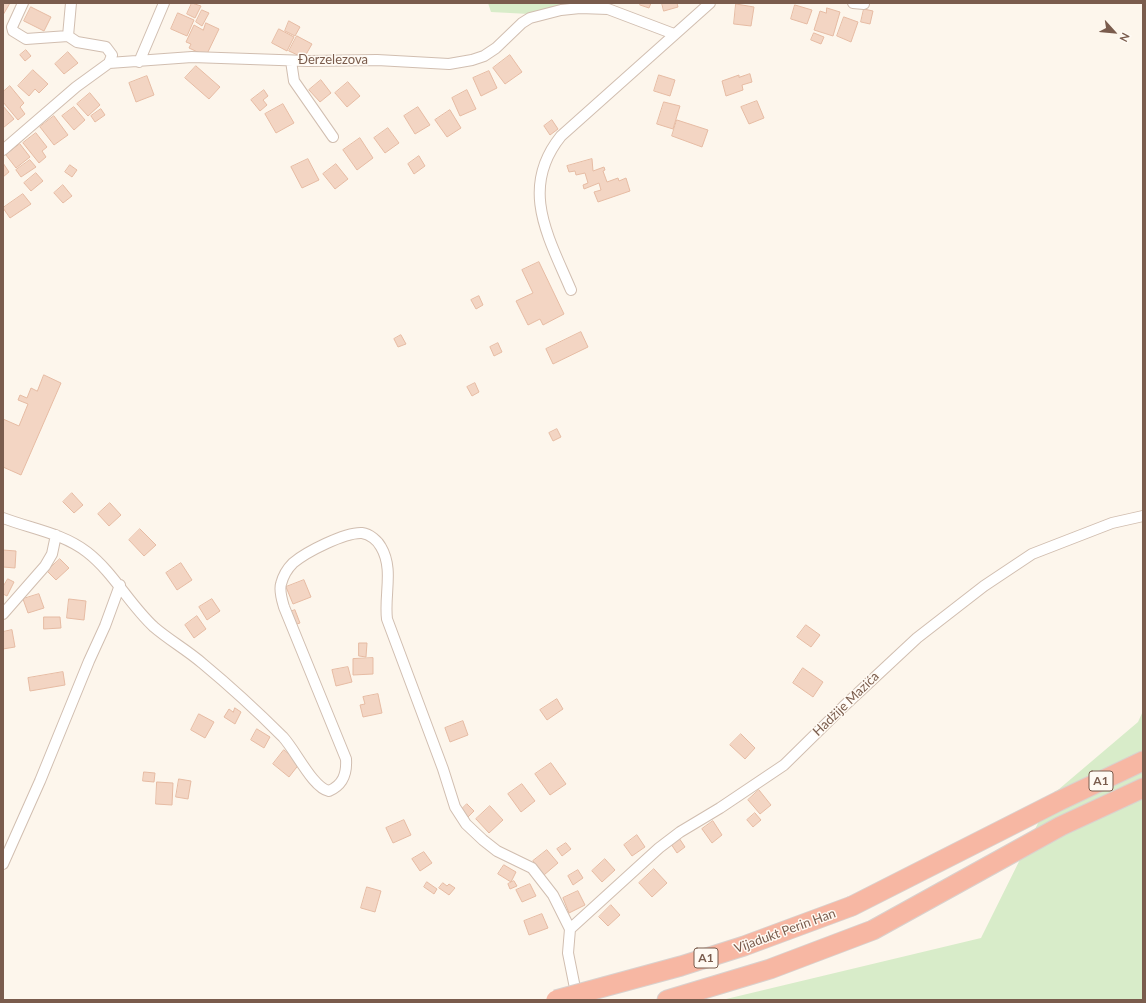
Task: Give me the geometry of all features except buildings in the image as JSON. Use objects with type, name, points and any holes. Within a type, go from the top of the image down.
[{"type":"highway","name":"Vijadukt Perin Han","points":[[556,1000],[682,966],[737,949],[852,906],[1058,800],[1143,761]]},
{"type":"highway","name":"A1","points":[[667,1000],[770,969],[873,930],[1061,826],[1143,788]]},
{"type":"street","points":[[3,150],[76,87],[109,62],[112,55],[106,47],[77,42],[68,36],[26,39],[18,35],[13,31],[12,27],[22,3]]},
{"type":"street","points":[[68,36],[71,3]]},
{"type":"street","points":[[139,62],[164,3]]},
{"type":"street","points":[[571,290],[546,230],[541,211],[539,183],[544,162],[551,148],[561,136],[710,3]]},
{"type":"street","points":[[853,3],[864,4]]},
{"type":"street","name":"Đerzelezova","points":[[109,62],[139,62],[192,57],[291,61],[377,60],[435,65],[462,62],[484,56],[496,48],[522,23],[530,18],[555,11],[580,8],[608,9],[674,34]]},
{"type":"street","points":[[291,61],[294,81],[333,137]]},
{"type":"street","name":"Hadžije Mazića","points":[[570,929],[665,844],[784,765],[843,706],[917,638],[1003,572],[1032,554],[1112,523],[1143,516]]},
{"type":"street","points":[[3,518],[56,535],[74,543],[88,553],[120,585],[154,627],[202,662],[251,706],[295,751],[318,787],[329,791],[341,783],[346,774],[346,759],[284,608],[280,594],[280,585],[288,568],[294,562],[312,551],[355,533],[364,533],[373,537],[381,546],[387,564],[388,580],[385,606],[387,619],[443,769],[455,807],[466,824],[483,840],[497,851],[532,868],[543,880],[553,895],[570,929],[568,953],[577,1000]]},
{"type":"street","points":[[3,614],[45,566],[52,554],[56,535]]},
{"type":"street","points":[[3,864],[46,767],[89,661],[105,626],[120,585]]},
{"type":"green space","points":[[488,3],[591,4],[529,14],[491,12]]},
{"type":"green space","points":[[1143,711],[1143,1000],[722,1000],[981,938],[1052,795],[1138,722]]}]
